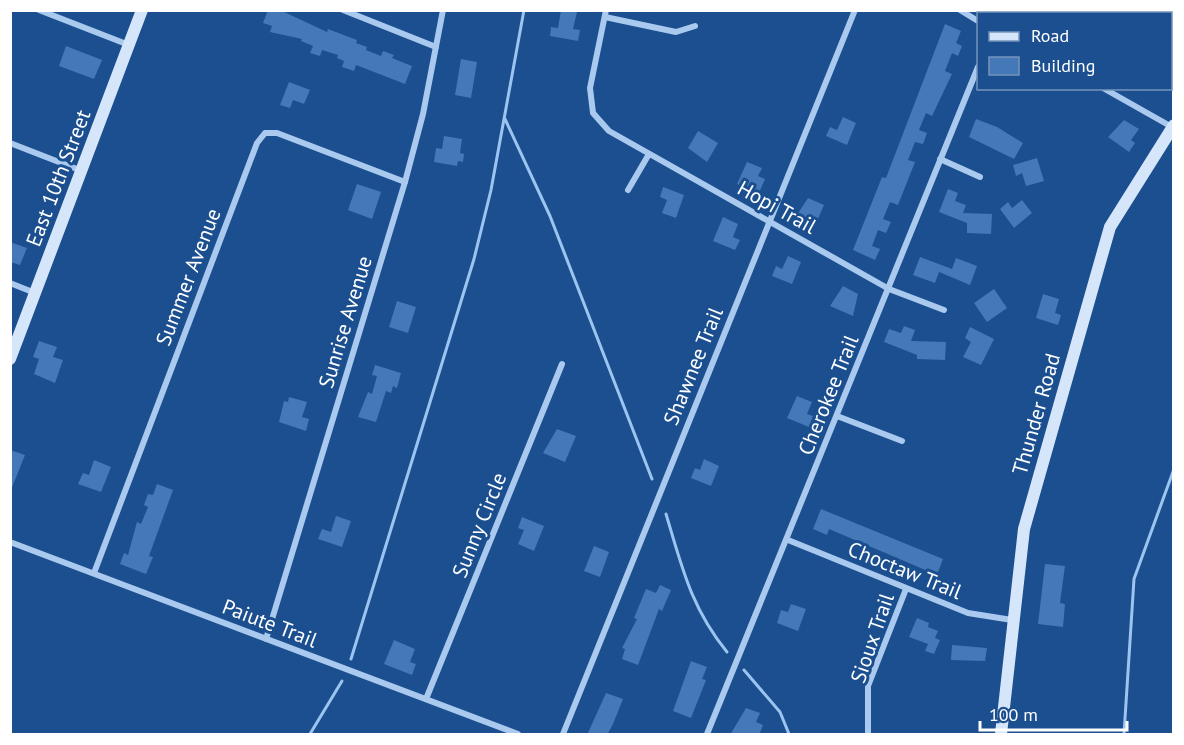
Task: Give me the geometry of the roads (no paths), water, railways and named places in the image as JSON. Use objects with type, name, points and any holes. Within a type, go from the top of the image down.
[{"type":"street","points":[[39,10],[129,45]]},
{"type":"street","name":"East 10th Street","points":[[10,359],[142,10]]},
{"type":"street","points":[[343,10],[436,46]]},
{"type":"street","name":"Sunrise Avenue","points":[[266,639],[405,182],[423,114],[443,10]]},
{"type":"street","name":"Shawnee Trail","points":[[563,735],[855,10]]},
{"type":"street","points":[[960,10],[977,20]]},
{"type":"street","points":[[605,14],[676,32],[695,26]]},
{"type":"street","name":"Hopi Trail","points":[[605,14],[590,88],[593,112],[609,131],[889,289],[944,310]]},
{"type":"street","name":"Cherokee Trail","points":[[707,735],[977,69]]},
{"type":"street","points":[[1107,90],[1173,126]]},
{"type":"street","name":"Thunder Road","points":[[1001,735],[1012,620],[1024,529],[1110,227],[1173,126]]},
{"type":"street","name":"Summer Avenue","points":[[94,573],[256,143],[265,133],[277,133],[405,182]]},
{"type":"street","points":[[10,143],[82,171]]},
{"type":"street","points":[[628,190],[649,154]]},
{"type":"street","points":[[940,159],[980,177]]},
{"type":"street","points":[[10,284],[35,293]]},
{"type":"street","name":"Sunny Circle","points":[[426,699],[562,363]]},
{"type":"street","points":[[837,416],[902,441]]},
{"type":"street","name":"Choctaw Trail","points":[[788,540],[968,613],[1012,620]]},
{"type":"street","name":"Paiute Trail","points":[[10,542],[518,735]]},
{"type":"street","name":"Sioux Trail","points":[[868,735],[868,686],[906,589]]},
{"type":"waterway","points":[[351,659],[474,259],[491,190],[524,10]]},
{"type":"waterway","points":[[505,119],[550,216],[652,479]]},
{"type":"waterway","points":[[1124,734],[1134,579],[1174,469]]},
{"type":"waterway","points":[[666,514],[696,603],[727,652]]},
{"type":"waterway","points":[[744,670],[780,712],[789,734]]},
{"type":"waterway","points":[[310,734],[342,681]]}]
